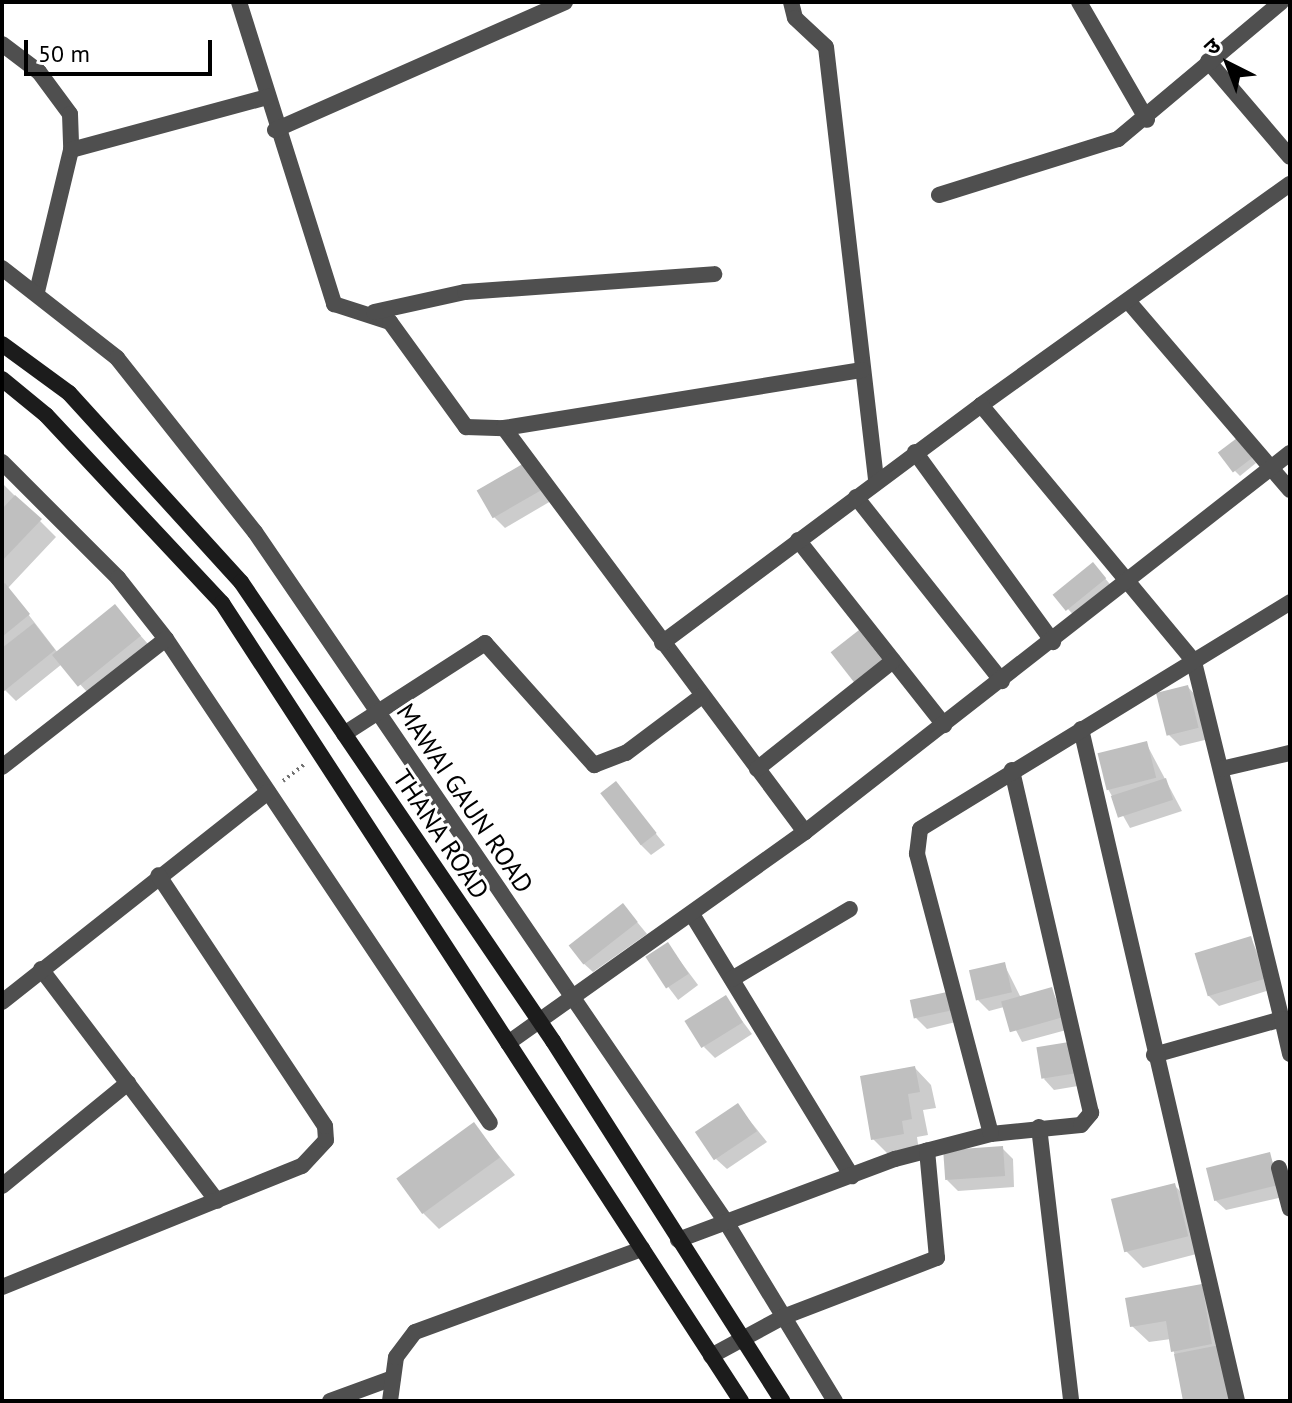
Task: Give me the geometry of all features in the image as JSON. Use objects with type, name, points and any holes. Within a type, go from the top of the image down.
[{"type":"street","points":[[239,2],[275,130],[329,297],[341,309],[374,312],[465,292],[714,274]]},
{"type":"street","points":[[275,130],[565,2]]},
{"type":"street","points":[[791,2],[795,18],[826,47],[876,481]]},
{"type":"street","points":[[1079,2],[1147,120]]},
{"type":"street","points":[[939,195],[1080,153],[1147,120],[1208,61],[1281,2]]},
{"type":"street","points":[[2,44],[59,93],[70,114],[71,150],[37,292]]},
{"type":"street","points":[[1208,61],[1290,157]]},
{"type":"street","points":[[71,150],[268,97]]},
{"type":"street","points":[[662,643],[915,452],[1290,184]]},
{"type":"street","name":"MAWAI GAUN ROAD","points":[[2,268],[37,292],[117,358],[182,432],[378,711],[571,999],[726,1222],[835,1401]]},
{"type":"street","points":[[1128,301],[1290,490]]},
{"type":"street","points":[[374,312],[404,338],[460,421],[481,430],[862,370]]},
{"type":"street","name":"THANA ROAD","points":[[2,344],[69,393],[241,582],[539,1021],[782,1401]]},
{"type":"street","points":[[2,379],[46,415],[222,603],[741,1401]]},
{"type":"street","points":[[981,405],[1194,662],[1290,1054]]},
{"type":"street","points":[[504,428],[805,832]]},
{"type":"street","points":[[915,452],[1053,642]]},
{"type":"street","points":[[508,1043],[693,916],[805,832],[1128,584],[1290,453]]},
{"type":"street","points":[[2,462],[118,578],[166,639],[490,1123]]},
{"type":"street","points":[[856,497],[1002,681]]},
{"type":"street","points":[[798,540],[944,725]]},
{"type":"street","points":[[991,1134],[916,843],[936,815],[1290,602]]},
{"type":"street","points":[[5,760],[166,639]]},
{"type":"street","points":[[344,734],[485,643],[594,765],[626,753],[702,696]]},
{"type":"street","points":[[757,769],[893,661]]},
{"type":"street","points":[[1081,729],[1154,1055],[1237,1401]]},
{"type":"street","points":[[1221,769],[1290,753]]},
{"type":"street","points":[[678,1240],[927,1150],[991,1134],[1081,1125],[1091,1113],[1012,770]]},
{"type":"street","points":[[2,1002],[158,875],[268,792]]},
{"type":"street","points":[[2,1287],[217,1201],[318,1156],[325,1126],[158,875]]},
{"type":"street","points":[[732,979],[850,909]]},
{"type":"street","points":[[693,916],[852,1176]]},
{"type":"street","points":[[41,969],[217,1201]]},
{"type":"street","points":[[1154,1055],[1282,1019]]},
{"type":"street","points":[[2,1186],[128,1083]]},
{"type":"street","points":[[1039,1127],[1071,1401]]},
{"type":"street","points":[[711,1356],[740,1336],[783,1317],[937,1258],[927,1150]]},
{"type":"street","points":[[1279,1168],[1290,1209]]},
{"type":"street","points":[[390,1401],[402,1344],[415,1332],[642,1249]]},
{"type":"street","points":[[330,1401],[393,1378]]},
{"type":"path","points":[[268,792],[319,754]]},
{"type":"building","points":[[1237,438],[1252,458],[1233,472],[1218,452]]},
{"type":"building","points":[[526,462],[542,490],[493,518],[477,490]]},
{"type":"building","points":[[15,495],[42,519],[2,561],[2,509]]},
{"type":"building","points":[[1093,562],[1106,578],[1066,611],[1053,595]]},
{"type":"building","points":[[5,583],[30,614],[2,637],[2,585]]},
{"type":"building","points":[[115,604],[141,636],[78,687],[52,655]]},
{"type":"building","points":[[34,623],[55,650],[3,692],[2,648]]},
{"type":"building","points":[[859,630],[883,661],[855,683],[831,652]]},
{"type":"building","points":[[1188,685],[1199,728],[1167,736],[1156,693]]},
{"type":"building","points":[[1147,741],[1156,778],[1107,790],[1098,753]]},
{"type":"building","points":[[1166,778],[1173,800],[1118,818],[1111,796]]},
{"type":"building","points":[[616,781],[657,833],[641,845],[600,793]]},
{"type":"building","points":[[623,903],[638,922],[583,964],[569,945]]},
{"type":"building","points":[[1251,936],[1264,979],[1208,996],[1195,953]]},
{"type":"building","points":[[668,942],[689,974],[666,989],[645,957]]},
{"type":"building","points":[[1005,962],[1012,992],[976,1001],[969,970]]},
{"type":"building","points":[[1052,987],[1061,1018],[1010,1032],[1001,1002]]},
{"type":"building","points":[[947,992],[951,1011],[914,1018],[910,1000]]},
{"type":"building","points":[[726,995],[743,1022],[701,1048],[684,1021]]},
{"type":"building","points":[[1069,1042],[1074,1074],[1041,1079],[1036,1047]]},
{"type":"building","points":[[915,1066],[920,1092],[908,1094],[912,1119],[902,1121],[904,1134],[871,1140],[860,1076]]},
{"type":"building","points":[[738,1103],[757,1131],[714,1160],[695,1132]]},
{"type":"building","points":[[474,1122],[500,1158],[422,1214],[396,1178]]},
{"type":"building","points":[[1003,1146],[1005,1176],[945,1180],[943,1150]]},
{"type":"building","points":[[1270,1152],[1278,1185],[1214,1201],[1206,1168]]},
{"type":"building","points":[[1175,1183],[1188,1236],[1124,1252],[1111,1199]]},
{"type":"building","points":[[1202,1284],[1212,1344],[1171,1352],[1166,1321],[1130,1327],[1125,1298]]},
{"type":"building","points":[[1220,1345],[1231,1401],[1183,1401],[1174,1354]]}]
